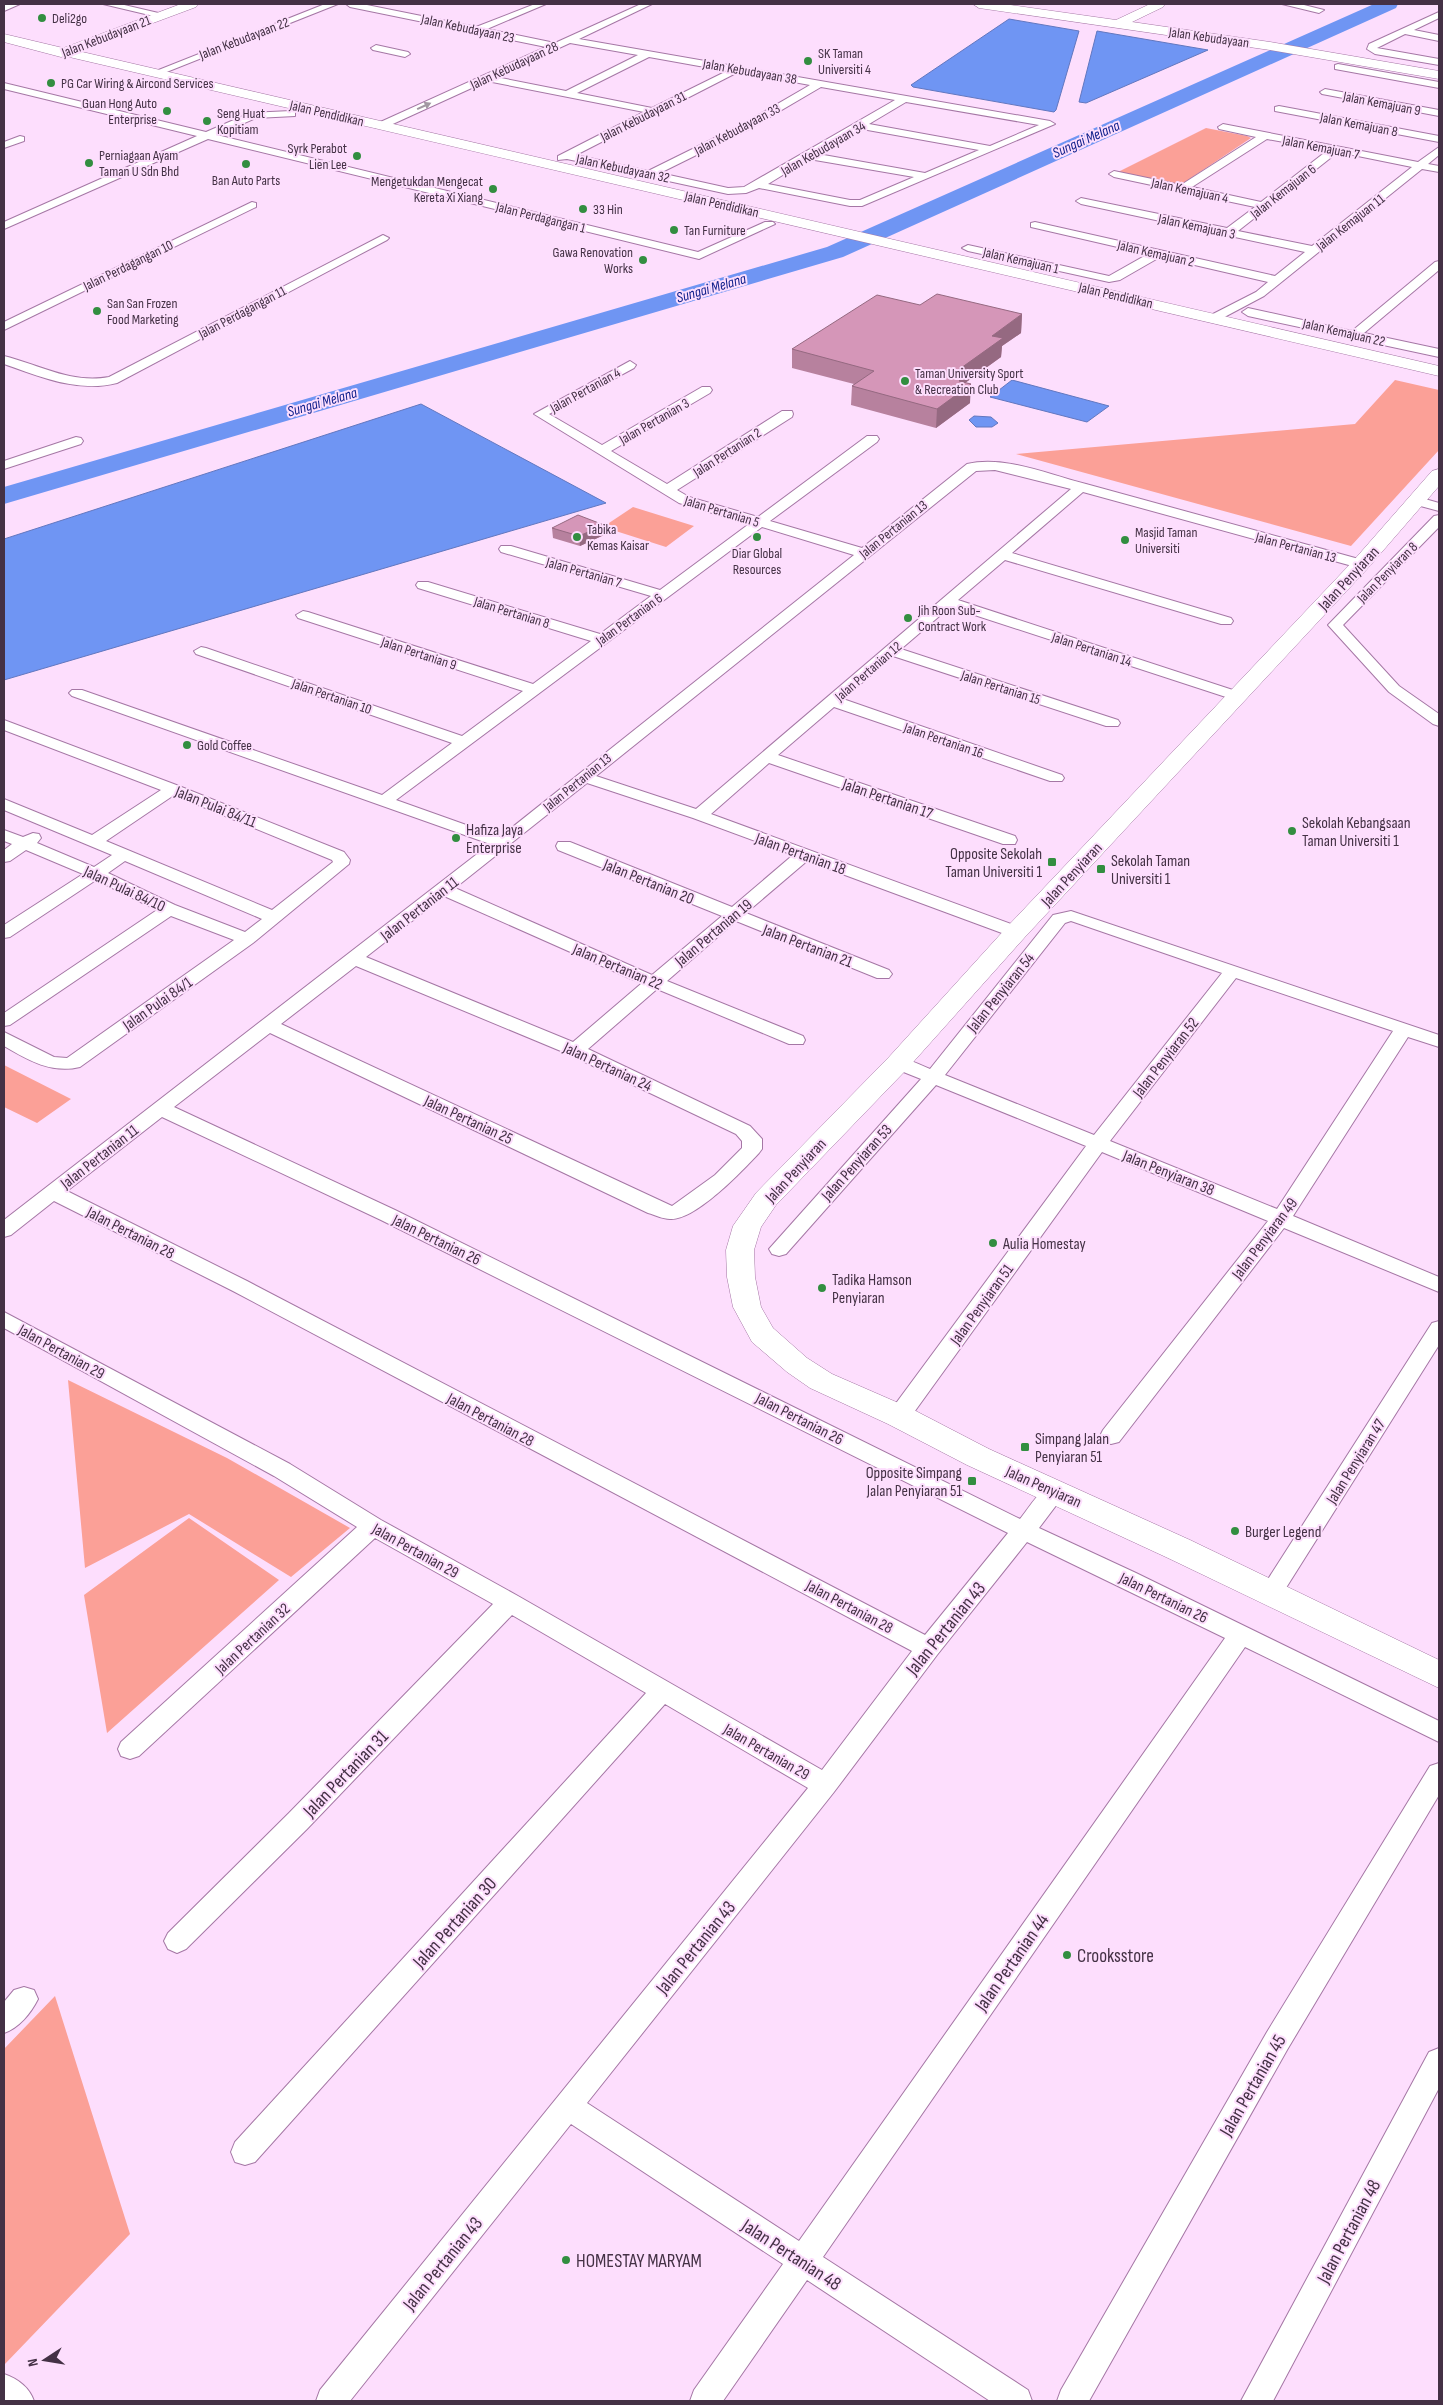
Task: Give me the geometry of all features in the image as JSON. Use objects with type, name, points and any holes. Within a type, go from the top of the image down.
[{"type":"main road","name":"Jalan Kebudayaan 21","points":[[48,58],[192,4]]},
{"type":"main road","name":"Jalan Kebudayaan","points":[[979,4],[1270,46],[1439,75]]},
{"type":"main road","points":[[1103,22],[1141,4]]},
{"type":"main road","points":[[1118,24],[1159,4]]},
{"type":"main road","name":"Jalan Pendidikan","points":[[4,38],[550,165],[772,220]]},
{"type":"main road","points":[[22,42],[86,44]]},
{"type":"main road","name":"Jalan Pendidikan","points":[[4,48],[252,109],[291,114],[1215,318],[1243,318],[1439,371]]},
{"type":"main road","name":"Jalan Pendidikan","points":[[944,259],[1439,381]]},
{"type":"main road","name":"Jalan Penyiaran","points":[[1439,475],[1429,504],[1361,564],[1016,932],[898,1063],[766,1199],[747,1226],[740,1250],[741,1277],[747,1307],[762,1335],[797,1365],[821,1381],[899,1416],[978,1456],[1271,1593],[1439,1675]]},
{"type":"street","points":[[4,8],[15,4]]},
{"type":"street","points":[[108,4],[162,15]]},
{"type":"street","name":"Jalan Kebudayaan 22","points":[[156,73],[333,4]]},
{"type":"street","name":"Jalan Kebudayaan 23","points":[[350,4],[556,46]]},
{"type":"street","points":[[479,30],[542,4]]},
{"type":"street","name":"Jalan Kebudayaan 28","points":[[380,126],[648,4]]},
{"type":"street","points":[[1287,4],[1319,10]]},
{"type":"street","points":[[406,14],[424,7]]},
{"type":"street","points":[[1439,15],[1372,46],[1372,49],[1439,62]]},
{"type":"street","points":[[1404,32],[1439,38]]},
{"type":"street","name":"Jalan Kebudayaan 38","points":[[568,40],[1050,124],[991,149]]},
{"type":"street","points":[[376,48],[405,54]]},
{"type":"street","points":[[567,94],[650,53]]},
{"type":"street","points":[[1338,66],[1439,85]]},
{"type":"street","name":"Jalan Kebudayaan 31","points":[[550,165],[737,69]]},
{"type":"street","points":[[487,78],[652,111]]},
{"type":"street","name":"Jalan Kebudayaan 33","points":[[652,174],[742,129],[820,83]]},
{"type":"street","name":"Jalan Perdagangan 1","points":[[4,86],[699,256],[772,220]]},
{"type":"street","name":"Jalan Kemajuan 9","points":[[1325,92],[1439,113]]},
{"type":"street","name":"Jalan Kebudayaan 34","points":[[738,191],[758,185],[862,126],[906,98]]},
{"type":"street","points":[[4,226],[207,136],[252,109]]},
{"type":"street","name":"Jalan Kemajuan 8","points":[[1279,109],[1439,140]]},
{"type":"street","points":[[862,126],[991,149]]},
{"type":"street","name":"Jalan Kemajuan 7","points":[[1223,127],[1439,169]]},
{"type":"street","points":[[1184,188],[1264,136]]},
{"type":"street","points":[[4,145],[20,139]]},
{"type":"street","points":[[758,185],[856,204],[892,192],[925,176],[991,149]]},
{"type":"street","name":"Jalan Kemajuan 6","points":[[1228,232],[1265,206],[1336,150]]},
{"type":"street","name":"Jalan Kemajuan 11","points":[[1215,318],[1260,294],[1439,150]]},
{"type":"street","name":"Jalan Kebudayaan 32","points":[[566,156],[738,191]]},
{"type":"street","points":[[809,156],[925,176]]},
{"type":"street","name":"Jalan Kemajuan 4","points":[[1114,174],[1265,206]]},
{"type":"street","name":"Jalan Kemajuan 3","points":[[1081,201],[1313,250]]},
{"type":"street","name":"Jalan Perdagangan 10","points":[[4,326],[252,205]]},
{"type":"street","name":"Jalan Kemajuan 2","points":[[1035,225],[1277,280]]},
{"type":"street","name":"Jalan Perdagangan 11","points":[[4,360],[80,384],[113,380],[383,238]]},
{"type":"street","name":"Jalan Kemajuan 1","points":[[968,248],[1109,279],[1116,278],[1156,254]]},
{"type":"street","points":[[1356,334],[1439,264]]},
{"type":"street","name":"Jalan Kemajuan 11","points":[[1243,318],[1260,294]]},
{"type":"street","name":"Jalan Kemajuan 22","points":[[1243,318],[1356,334],[1439,353]]},
{"type":"street","name":"Jalan Pertanian 4","points":[[540,414],[630,365]]},
{"type":"street","name":"Jalan Pertanian 3","points":[[602,451],[706,390]]},
{"type":"street","name":"Jalan Pertanian 5","points":[[540,414],[684,500],[864,553]]},
{"type":"street","name":"Jalan Pertanian 2","points":[[667,490],[787,414]]},
{"type":"street","name":"Jalan Pertanian 6","points":[[386,800],[536,690],[600,639],[872,439]]},
{"type":"street","points":[[4,465],[76,441]]},
{"type":"street","name":"Jalan Pertanian 13","points":[[502,843],[972,467],[1005,469],[1081,487],[1361,564]]},
{"type":"street","name":"Jalan Pertanian 12","points":[[699,815],[1081,487]]},
{"type":"street","name":"Jalan Penyiaran 8","points":[[1437,716],[1394,690],[1334,624],[1439,519]]},
{"type":"street","name":"Jalan Pertanian 7","points":[[506,549],[662,595]]},
{"type":"street","points":[[1002,555],[1226,621]]},
{"type":"street","name":"Jalan Pertanian 8","points":[[423,586],[600,639]]},
{"type":"street","name":"Jalan Pertanian 14","points":[[948,602],[1237,696]]},
{"type":"street","name":"Jalan Pertanian 9","points":[[303,616],[536,690]]},
{"type":"street","name":"Jalan Pertanian 10","points":[[201,651],[463,742]]},
{"type":"street","name":"Jalan Pertanian 15","points":[[891,651],[1112,723]]},
{"type":"street","points":[[77,693],[386,800],[502,843]]},
{"type":"street","name":"Jalan Pertanian 16","points":[[833,701],[1056,778]]},
{"type":"street","name":"Jalan Pulai 84/11","points":[[4,725],[173,789],[338,856],[342,860],[341,864],[247,939]]},
{"type":"street","name":"Jalan Pertanian 17","points":[[767,757],[1009,840]]},
{"type":"street","name":"Jalan Pertanian 18","points":[[584,777],[699,815],[1016,932]]},
{"type":"street","points":[[94,841],[173,789]]},
{"type":"street","points":[[4,804],[275,918]]},
{"type":"street","points":[[4,857],[54,825]]},
{"type":"street","name":"Jalan Pulai 84/10","points":[[4,835],[97,874],[170,909],[247,939]]},
{"type":"street","name":"Jalan Pertanian 11","points":[[4,1230],[502,843]]},
{"type":"street","name":"Jalan Pertanian 20","points":[[564,846],[733,915]]},
{"type":"street","points":[[4,933],[125,854]]},
{"type":"street","name":"Jalan Pertanian 19","points":[[575,1050],[805,854]]},
{"type":"street","name":"Jalan Pertanian 22","points":[[442,889],[655,982],[796,1040]]},
{"type":"street","points":[[4,1021],[170,909]]},
{"type":"street","name":"Jalan Pertanian 21","points":[[733,915],[883,974]]},
{"type":"street","name":"Jalan Penyiaran 54","points":[[934,1076],[1059,919],[1071,916],[1233,970]]},
{"type":"street","name":"Jalan Pulai 84/1","points":[[4,1038],[53,1063],[66,1066],[247,939]]},
{"type":"street","name":"Jalan Pertanian 24","points":[[353,958],[575,1050],[743,1130],[752,1139],[752,1149],[722,1180],[681,1211],[671,1212]]},
{"type":"street","points":[[1233,970],[1439,1041]]},
{"type":"street","name":"Jalan Penyiaran 52","points":[[1098,1143],[1233,970]]},
{"type":"street","name":"Jalan Pertanian 25","points":[[268,1024],[655,1208],[671,1212]]},
{"type":"street","name":"Jalan Penyiaran 49","points":[[1111,1436],[1281,1218],[1403,1030]]},
{"type":"street","name":"Jalan Penyiaran 38","points":[[898,1063],[1281,1218],[1439,1285]]},
{"type":"street","name":"Jalan Penyiaran 53","points":[[779,1249],[934,1076]]},
{"type":"street","name":"Jalan Pertanian 26","points":[[160,1108],[388,1215],[798,1417],[1024,1531],[1241,1634],[1439,1732]]},
{"type":"street","name":"Jalan Penyiaran 51","points":[[899,1416],[1098,1143]]},
{"type":"street","name":"Jalan Pertanian 28","points":[[52,1192],[240,1286],[928,1648]]},
{"type":"street","name":"Jalan Pertanian 29","points":[[4,1319],[282,1470],[373,1526],[510,1602],[825,1785]]},
{"type":"street","name":"Jalan Penyiaran 47","points":[[1271,1593],[1439,1328]]},
{"type":"street","name":"Jalan Pertanian 43","points":[[331,2401],[825,1785],[928,1648],[1056,1491]]},
{"type":"street","name":"Jalan Pertanian 32","points":[[130,1749],[373,1526]]},
{"type":"street","name":"Jalan Pertanian 31","points":[[177,1941],[298,1821],[510,1602]]},
{"type":"street","name":"Jalan Pertanian 44","points":[[705,2401],[1241,1634]]},
{"type":"street","name":"Jalan Pertanian 30","points":[[245,2152],[662,1691]]},
{"type":"street","name":"Jalan Pertanian 45","points":[[1072,2401],[1277,2041],[1439,1773]]},
{"type":"street","points":[[4,2020],[24,1999]]},
{"type":"street","name":"Jalan Pertanian 48","points":[[1256,2401],[1439,2061]]},
{"type":"street","name":"Jalan Pertanian 48","points":[[568,2106],[1017,2401]]},
{"type":"street","points":[[4,2389],[18,2401]]},
{"type":"shaded area","points":[[1206,128],[1251,138],[1182,184],[1174,185],[1116,173]]},
{"type":"shaded area","points":[[1395,380],[1439,390],[1439,450],[1351,546],[1016,454],[1355,424]]},
{"type":"shaded area","points":[[633,507],[694,526],[666,547],[603,527]]},
{"type":"shaded area","points":[[4,1065],[71,1099],[37,1123],[4,1107]]},
{"type":"shaded area","points":[[68,1380],[227,1458],[350,1528],[291,1577],[189,1514],[85,1568]]},
{"type":"shaded area","points":[[189,1518],[279,1580],[107,1733],[84,1595]]},
{"type":"shaded area","points":[[55,1996],[130,2234],[4,2365],[4,2049]]},
{"type":"water","points":[[1009,19],[1079,31],[1054,112],[913,87],[911,85]]},
{"type":"water","points":[[1097,31],[1208,50],[1086,103],[1079,102]]},
{"type":"water","points":[[1012,380],[1109,406],[1087,422],[990,397]]},
{"type":"water","points":[[421,404],[606,503],[4,680],[4,539]]},
{"type":"water","points":[[974,416],[991,417],[998,423],[992,427],[976,427],[969,420]]},
{"type":"building","name":"Taman University Sport & Recreation Club","points":[[937,294],[1022,314],[992,336],[1003,338],[954,373],[965,376],[959,381],[971,384],[937,409],[852,386],[874,371],[792,349],[877,295],[920,305]]},
{"type":"building","points":[[578,515],[604,525],[579,536],[552,528]]},
{"type":"waterway","name":"Sungai Melana","points":[[4,496],[835,252],[1389,4]]},
{"type":"place","name":"Deli2go","points":[[42,18]]},
{"type":"place","name":"SK Taman Universiti 4","points":[[808,61]]},
{"type":"place","name":"PG Car Wiring & Aircond Services","points":[[51,83]]},
{"type":"place","name":"Guan Hong Auto Enterprise","points":[[167,111]]},
{"type":"place","name":"Seng Huat Kopitiam","points":[[207,121]]},
{"type":"place","name":"Syrk Perabot Lien Lee","points":[[357,156]]},
{"type":"place","name":"Perniagaan Ayam Taman U Sdn Bhd","points":[[89,163]]},
{"type":"place","name":"Ban Auto Parts","points":[[246,164]]},
{"type":"place","name":"Mengetukdan Mengecat Kereta Xi Xiang","points":[[493,189]]},
{"type":"place","name":"33 Hin","points":[[583,209]]},
{"type":"place","name":"Tan Furniture","points":[[674,230]]},
{"type":"place","name":"Gawa Renovation Works","points":[[643,260]]},
{"type":"place","name":"San San Frozen Food Marketing","points":[[97,311]]},
{"type":"place","name":"Taman University Sport & Recreation Club","points":[[905,381]]},
{"type":"place","name":"Tabika Kemas Kaisar","points":[[577,537]]},
{"type":"place","name":"Diar Global Resources","points":[[757,537]]},
{"type":"place","name":"Masjid Taman Universiti","points":[[1125,540]]},
{"type":"place","name":"Jih Roon Sub- Contract Work","points":[[908,618]]},
{"type":"place","name":"Gold Coffee","points":[[187,745]]},
{"type":"place","name":"Sekolah Kebangsaan Taman Universiti 1","points":[[1292,831]]},
{"type":"place","name":"Hafiza Jaya Enterprise","points":[[456,838]]},
{"type":"place","name":"Opposite Sekolah Taman Universiti 1","points":[[1052,862]]},
{"type":"place","name":"Sekolah Taman Universiti 1","points":[[1101,869]]},
{"type":"place","name":"Aulia Homestay","points":[[993,1243]]},
{"type":"place","name":"Tadika Hamson Penyiaran","points":[[822,1288]]},
{"type":"place","name":"Simpang Jalan Penyiaran 51","points":[[1025,1447]]},
{"type":"place","name":"Opposite Simpang Jalan Penyiaran 51","points":[[972,1481]]},
{"type":"place","name":"Burger Legend","points":[[1235,1531]]},
{"type":"place","name":"Crooksstore","points":[[1067,1955]]},
{"type":"place","name":"HOMESTAY MARYAM","points":[[566,2260]]}]
